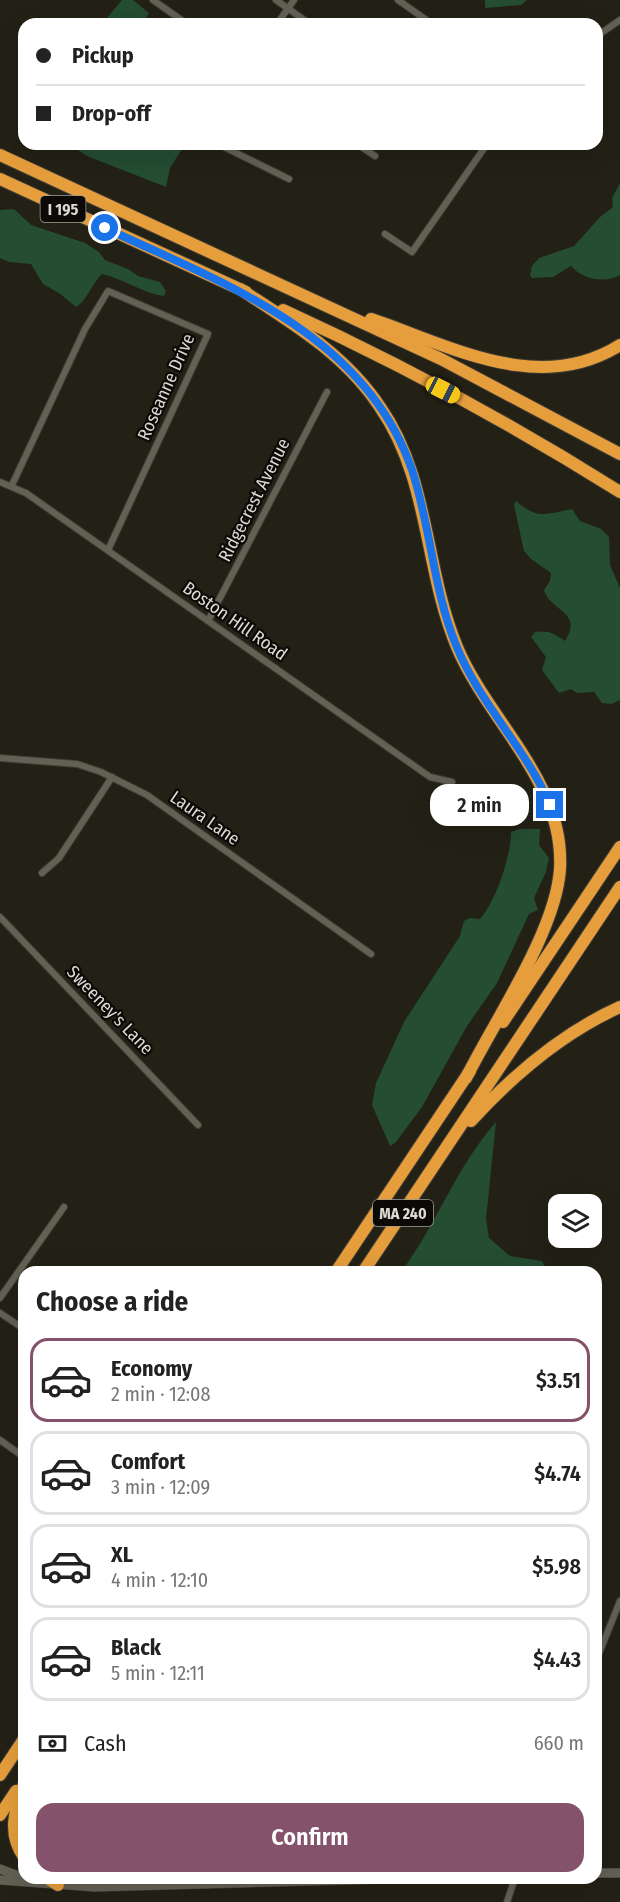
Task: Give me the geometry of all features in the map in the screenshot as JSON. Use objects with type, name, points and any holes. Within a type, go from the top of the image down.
[{"type":"highway","name":"I 195","points":[[0,155],[483,380],[620,454]]},
{"type":"highway","name":"I 195","points":[[0,180],[240,289],[407,370],[531,437],[620,492]]},
{"type":"highway","points":[[240,289],[331,352],[370,392],[391,423],[412,470],[443,604],[456,645],[477,686],[538,779],[554,818],[559,841],[560,867],[549,917],[466,1078]]},
{"type":"highway","points":[[313,299],[511,366],[548,368],[572,365],[595,358],[620,345]]},
{"type":"highway","points":[[466,1078],[620,846]]},
{"type":"highway","points":[[442,1153],[620,887]]},
{"type":"highway","points":[[442,1153],[492,1099],[528,1065],[579,1029],[620,1006]]},
{"type":"highway","name":"MA 240","points":[[340,1266],[466,1078]]},
{"type":"highway","name":"MA 240","points":[[367,1266],[442,1153]]},
{"type":"highway","points":[[0,1774],[18,1748]]},
{"type":"highway","points":[[0,1815],[18,1788]]},
{"type":"highway","points":[[18,1806],[13,1824],[18,1848]]},
{"type":"street","points":[[153,0],[178,18]]},
{"type":"street","points":[[276,0],[302,18]]},
{"type":"street","points":[[281,18],[294,0]]},
{"type":"street","points":[[398,0],[424,18]]},
{"type":"street","points":[[603,32],[620,20]]},
{"type":"street","points":[[230,150],[289,179]]},
{"type":"street","points":[[366,150],[375,156]]},
{"type":"street","points":[[385,234],[412,252],[480,150]]},
{"type":"street","name":"Roseanne Drive","points":[[12,485],[88,322],[108,291],[208,334],[108,550]]},
{"type":"street","name":"Ridgecrest Avenue","points":[[208,621],[327,392]]},
{"type":"street","name":"Boston Hill Road","points":[[0,482],[12,485],[108,550],[430,777],[453,782]]},
{"type":"street","name":"Laura Lane","points":[[0,758],[77,764],[112,777],[147,795],[371,954]]},
{"type":"street","points":[[42,873],[59,858],[112,777]]},
{"type":"street","name":"Sweeney's Lane","points":[[0,917],[198,1125]]},
{"type":"street","points":[[23,1266],[64,1207]]},
{"type":"street","points":[[0,1298],[18,1272]]},
{"type":"street","points":[[0,1313],[18,1325]]},
{"type":"street","points":[[0,1440],[18,1453]]},
{"type":"street","points":[[602,1646],[620,1601]]},
{"type":"street","points":[[0,1869],[18,1876]]},
{"type":"street","points":[[602,1873],[620,1873]]},
{"type":"street","points":[[0,1880],[18,1881]]},
{"type":"street","points":[[75,1884],[118,1887],[219,1884]]},
{"type":"street","points":[[507,1902],[513,1884]]},
{"type":"green space","points":[[122,0],[133,0],[149,13],[146,18],[107,18]]},
{"type":"green space","points":[[485,0],[527,0],[521,5],[485,8]]},
{"type":"green space","points":[[78,150],[181,150],[170,168],[166,187],[87,156]]},
{"type":"green space","points":[[620,183],[620,275],[608,279],[594,279],[581,274],[571,266],[553,277],[532,278],[530,275],[532,266],[539,258],[574,246],[600,217],[613,207],[612,198]]},
{"type":"green space","points":[[14,209],[31,225],[85,243],[99,252],[105,260],[128,269],[138,276],[160,282],[166,291],[164,296],[102,274],[76,307],[43,284],[31,264],[9,262],[0,258],[0,210]]},
{"type":"green space","points":[[516,501],[530,511],[542,514],[572,509],[580,521],[601,529],[609,537],[610,565],[620,588],[620,700],[612,704],[602,703],[594,692],[577,693],[571,689],[559,693],[542,670],[546,657],[531,637],[535,632],[544,631],[565,641],[571,624],[564,612],[547,597],[544,590],[550,581],[551,573],[524,551],[514,505]]},
{"type":"green space","points":[[519,829],[540,829],[539,845],[549,858],[546,872],[534,898],[538,910],[529,914],[497,983],[467,1026],[422,1107],[396,1142],[390,1146],[372,1105],[376,1083],[404,1022],[460,936],[464,921],[470,918],[480,919],[492,901],[505,865],[511,832]]},
{"type":"green space","points":[[496,1122],[486,1219],[489,1238],[510,1256],[542,1261],[544,1266],[405,1266],[469,1158]]},
{"type":"route","points":[[105,228],[240,289],[316,340],[345,365],[370,392],[391,423],[412,470],[443,604],[456,645],[477,686],[538,779],[550,805]]}]
